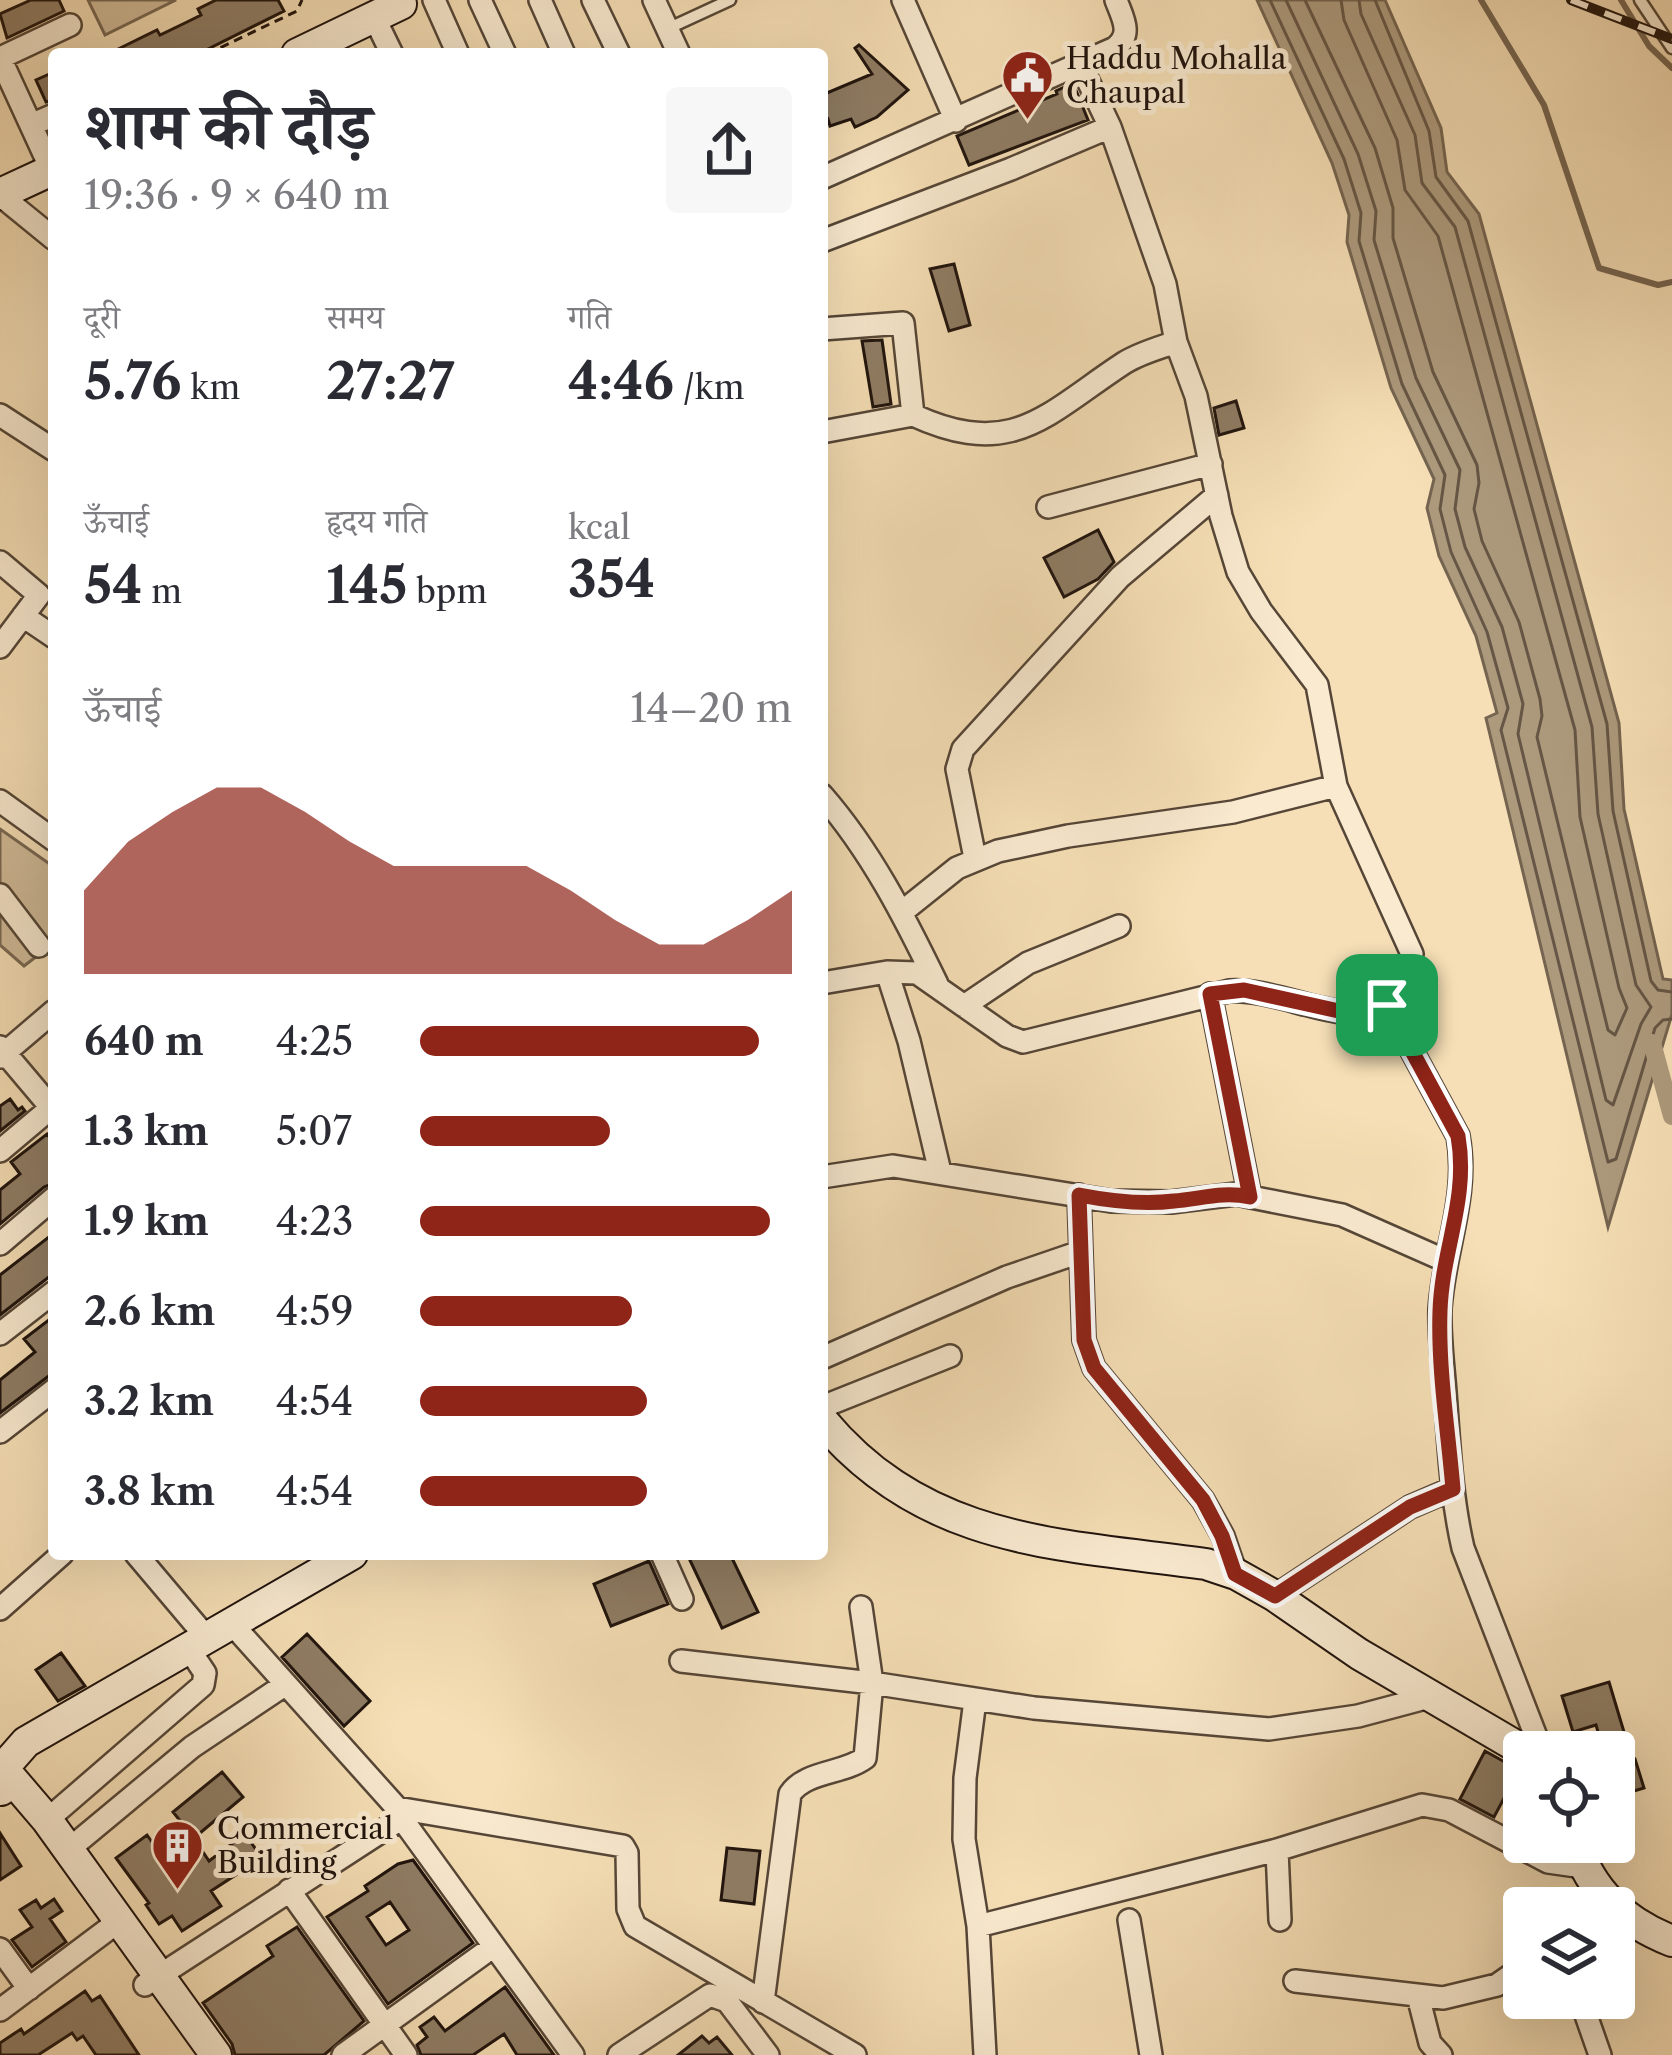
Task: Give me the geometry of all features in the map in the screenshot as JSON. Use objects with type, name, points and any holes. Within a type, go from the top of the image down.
[{"type":"street","points":[[434,0],[455,48]]},
{"type":"street","points":[[480,0],[502,48]]},
{"type":"street","points":[[540,0],[561,48]]},
{"type":"street","points":[[593,0],[616,48]]},
{"type":"street","points":[[654,0],[676,48]]},
{"type":"street","points":[[903,0],[956,121]]},
{"type":"street","points":[[828,175],[1082,66],[1124,41],[1126,30],[1117,0]]},
{"type":"street","points":[[309,48],[397,5]]},
{"type":"street","points":[[393,48],[397,5]]},
{"type":"street","points":[[48,160],[0,58],[70,25]]},
{"type":"street","points":[[828,982],[887,972],[917,974],[1023,1042],[1210,994],[1261,991],[1357,1015],[1370,1014],[1387,1005],[1412,954],[1336,786],[1317,685],[1244,586],[1217,495],[1196,396],[1176,342],[1165,284],[1110,127],[1082,66]]},
{"type":"street","points":[[31,125],[48,118]]},
{"type":"street","points":[[828,239],[1110,127]]},
{"type":"street","points":[[48,172],[0,194],[48,234]]},
{"type":"street","points":[[828,329],[903,323],[914,415]]},
{"type":"street","points":[[828,431],[914,415],[956,432],[1014,431],[1058,411],[1134,358],[1176,342]]},
{"type":"street","points":[[0,415],[48,446]]},
{"type":"street","points":[[1048,507],[1210,464]]},
{"type":"street","points":[[976,858],[957,769],[963,748],[1120,578],[1217,495]]},
{"type":"street","points":[[0,562],[39,595],[0,647]]},
{"type":"street","points":[[23,616],[48,633]]},
{"type":"street","points":[[902,912],[976,858],[1068,836],[1233,812],[1336,786]]},
{"type":"street","points":[[0,801],[48,829]]},
{"type":"street","points":[[828,805],[902,912],[938,985]]},
{"type":"street","points":[[0,895],[39,946]]},
{"type":"street","points":[[964,1006],[1028,963],[1119,926]]},
{"type":"street","points":[[887,972],[940,1172]]},
{"type":"street","points":[[1210,994],[1250,1197]]},
{"type":"street","points":[[1387,1005],[1458,1136],[1461,1203],[1446,1261],[1440,1312],[1453,1489],[1463,1548],[1534,1731]]},
{"type":"street","points":[[48,1016],[2,1052],[48,1104]]},
{"type":"street","points":[[0,1151],[48,1114]]},
{"type":"street","points":[[828,1176],[893,1166],[1111,1201],[1171,1202],[1218,1194],[1250,1197],[1342,1215],[1446,1261]]},
{"type":"street","points":[[1079,1195],[1084,1340],[1094,1368],[1203,1500],[1235,1574]]},
{"type":"street","points":[[0,1244],[48,1203]]},
{"type":"street","points":[[828,1355],[1006,1277],[1080,1252]]},
{"type":"street","points":[[0,1334],[48,1297]]},
{"type":"street","points":[[828,1405],[950,1356]]},
{"type":"street","points":[[0,1432],[48,1395]]},
{"type":"street","points":[[828,1427],[850,1452],[940,1514],[972,1526],[1013,1538],[1206,1564],[1235,1574],[1503,1738]]},
{"type":"street","points":[[1275,1596],[1410,1507],[1453,1489]]},
{"type":"street","points":[[0,1609],[55,1560]]},
{"type":"street","points":[[141,1560],[209,1637],[286,1684],[398,1808],[623,1846],[628,1909],[635,1926],[855,2055]]},
{"type":"street","points":[[1,1778],[26,1742],[340,1560]]},
{"type":"street","points":[[665,1560],[682,1599]]},
{"type":"street","points":[[763,2002],[790,1794],[804,1781],[846,1770],[865,1758],[872,1683],[861,1607]]},
{"type":"street","points":[[47,1820],[203,1685],[209,1637]]},
{"type":"street","points":[[681,1661],[975,1700],[1269,1729],[1358,1716],[1433,1696]]},
{"type":"street","points":[[68,1850],[192,1747],[286,1684]]},
{"type":"street","points":[[975,1700],[963,1808],[978,1926],[985,2055]]},
{"type":"street","points":[[1,1778],[47,1820],[112,1926]]},
{"type":"street","points":[[1,1778],[206,2053]]},
{"type":"street","points":[[978,1926],[1434,1805],[1582,1876],[1634,1924],[1672,1941]]},
{"type":"street","points":[[152,1981],[390,1824],[405,1823],[573,2055]]},
{"type":"street","points":[[1276,1850],[1280,1920]]},
{"type":"street","points":[[289,1890],[406,2055]]},
{"type":"street","points":[[1129,1920],[1150,2055]]},
{"type":"street","points":[[0,2010],[112,1926]]},
{"type":"street","points":[[0,1949],[29,1989]]},
{"type":"street","points":[[343,2055],[482,1954]]},
{"type":"street","points":[[1294,1981],[1418,1996],[1463,1996],[1503,1981]]},
{"type":"street","points":[[620,2055],[710,1995],[727,2001],[769,2055]]},
{"type":"street","points":[[1418,1996],[1430,2044],[1442,2055]]},
{"type":"street","points":[[1587,2019],[1600,2055]]},
{"type":"lane","points":[[667,28],[730,0]]},
{"type":"lane","points":[[1640,0],[1672,48]]},
{"type":"path","points":[[220,48],[297,11],[302,0]]},
{"type":"shaded area","points":[[88,0],[176,0],[105,35]]},
{"type":"shaded area","points":[[0,829],[48,863],[48,948],[24,966],[0,945]]},
{"type":"water","points":[[1257,0],[1385,0],[1441,128],[1447,172],[1479,214],[1619,723],[1624,809],[1663,979],[1672,980],[1672,1014],[1608,1227],[1486,718],[1497,713],[1476,636],[1439,556],[1427,508],[1434,479],[1391,388],[1347,242],[1349,215],[1332,163]]},
{"type":"building","points":[[31,0],[59,0],[64,11],[7,38],[0,14]]},
{"type":"building","points":[[216,0],[278,0],[284,11],[210,48],[120,48],[201,15],[198,9]]},
{"type":"building","points":[[859,45],[908,90],[877,117],[855,127],[851,119],[830,126],[828,92],[872,74],[855,48]]},
{"type":"building","points":[[48,75],[48,102],[46,102],[36,80]]},
{"type":"building","points":[[1073,83],[1088,120],[969,165],[957,136]]},
{"type":"building","points":[[954,264],[970,325],[949,331],[930,269]]},
{"type":"building","points":[[882,340],[891,404],[873,407],[862,341]]},
{"type":"building","points":[[1236,401],[1244,428],[1219,435],[1214,408]]},
{"type":"building","points":[[1098,530],[1114,562],[1098,579],[1064,597],[1044,558]]},
{"type":"building","points":[[10,1099],[25,1111],[0,1131],[0,1106]]},
{"type":"building","points":[[48,1135],[48,1185],[0,1224],[0,1190],[20,1174],[11,1162]]},
{"type":"building","points":[[48,1238],[48,1278],[0,1315],[0,1275]]},
{"type":"building","points":[[48,1321],[48,1377],[0,1413],[0,1380],[35,1352],[24,1339]]},
{"type":"building","points":[[690,1560],[733,1560],[758,1612],[722,1628]]},
{"type":"building","points":[[649,1561],[668,1604],[611,1626],[594,1584]]},
{"type":"building","points":[[307,1634],[370,1701],[344,1726],[282,1657]]},
{"type":"building","points":[[61,1653],[85,1686],[58,1701],[36,1670]]},
{"type":"building","points":[[1609,1682],[1624,1731],[1598,1731],[1596,1725],[1573,1731],[1562,1696]]},
{"type":"building","points":[[1485,1751],[1503,1761],[1503,1800],[1494,1817],[1460,1799]]},
{"type":"building","points":[[1635,1759],[1644,1788],[1635,1791]]},
{"type":"building","points":[[222,1772],[243,1797],[194,1838],[173,1812]]},
{"type":"building","points":[[0,1833],[21,1866],[0,1880]]},
{"type":"building","points":[[245,1834],[262,1858],[211,1891],[221,1906],[182,1931],[172,1916],[159,1924],[116,1858],[147,1835],[167,1863],[197,1843],[209,1861]]},
{"type":"building","points":[[727,1848],[760,1851],[754,1904],[721,1900]]},
{"type":"building","points":[[413,1860],[473,1943],[388,2004],[327,1917],[368,1891],[365,1886],[398,1864]],"holes":[[[390,1902],[409,1930],[386,1945],[367,1917]]]},
{"type":"building","points":[[54,1899],[62,1911],[50,1919],[66,1942],[32,1967],[12,1940],[32,1927],[20,1910],[36,1900],[41,1908]]},
{"type":"building","points":[[297,1927],[364,2021],[324,2055],[235,2055],[203,2003],[273,1956],[267,1946]]},
{"type":"building","points":[[505,1987],[554,2055],[517,2055],[504,2034],[473,2055],[421,2055],[417,2045],[427,2037],[420,2027],[434,2017],[445,2031]]},
{"type":"building","points":[[85,1991],[92,2001],[100,1996],[139,2055],[96,2055],[83,2036],[77,2040],[72,2033],[38,2055],[0,2055],[0,2043],[21,2029],[24,2034]]},
{"type":"building","points":[[702,2036],[709,2043],[717,2037],[732,2055],[678,2055]]},
{"type":"waterway","points":[[1481,0],[1544,105],[1599,268],[1658,285],[1672,282]]},
{"type":"waterway","points":[[1621,0],[1649,46],[1672,68]]},
{"type":"waterway","points":[[1652,1043],[1672,1116]]},
{"type":"railway","points":[[1571,0],[1672,39]]},
{"type":"place","name":"Haddu Mohalla Chaupal","points":[[1027,122]]},
{"type":"place","name":"Commercial Building","points":[[178,1892]]},
{"type":"route","points":[[1261,991],[1357,1015],[1387,1005],[1458,1136],[1462,1158],[1461,1203],[1446,1261],[1440,1312],[1453,1489],[1410,1507],[1275,1596],[1235,1574],[1203,1500],[1094,1368],[1084,1340],[1079,1195],[1171,1202],[1218,1194],[1250,1197],[1210,994],[1261,991]]}]
